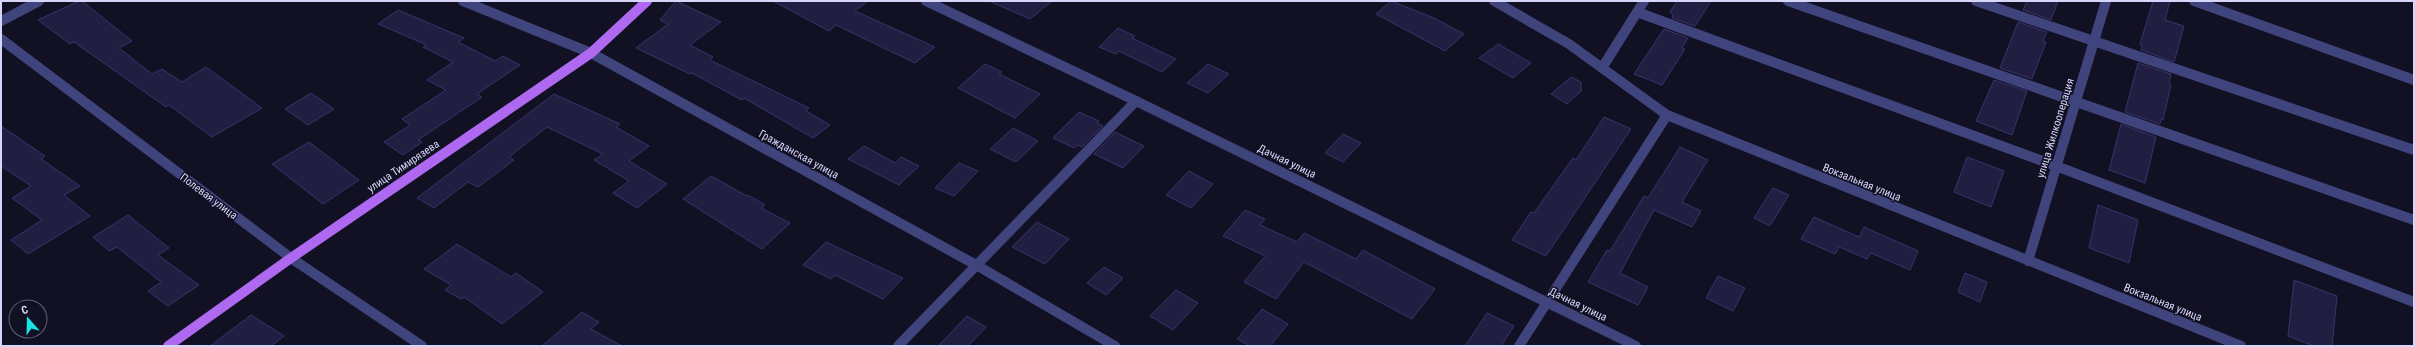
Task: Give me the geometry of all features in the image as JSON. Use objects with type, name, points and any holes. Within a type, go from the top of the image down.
[{"type":"main road","name":"улица Тимирязева","points":[[168,346],[291,258],[590,53],[647,1]]},
{"type":"street","points":[[1,21],[39,1]]},
{"type":"street","name":"Гражданская улица","points":[[463,1],[590,53],[978,266],[1115,346]]},
{"type":"street","name":"Дачная улица","points":[[926,1],[1136,101],[1636,346]]},
{"type":"street","name":"Вокзальная улица","points":[[1494,1],[1569,44],[1667,115],[2241,346]]},
{"type":"street","points":[[1602,68],[1644,1]]},
{"type":"street","points":[[1788,1],[2076,100],[2414,220]]},
{"type":"street","points":[[1976,1],[2414,150]]},
{"type":"street","name":"улица Жилкооперация","points":[[2028,261],[2106,1]]},
{"type":"street","points":[[2194,1],[2414,80]]},
{"type":"street","points":[[1638,12],[2056,166],[2414,302]]},
{"type":"street","name":"Полевая улица","points":[[1,39],[291,258],[422,346]]},
{"type":"street","points":[[898,346],[978,266],[1136,101]]},
{"type":"street","points":[[1519,346],[1667,115]]},
{"type":"building","points":[[82,1],[132,41],[119,48],[152,74],[162,69],[182,82],[206,67],[262,108],[212,137],[169,105],[166,107],[74,42],[70,44],[38,20]]},
{"type":"building","points":[[676,1],[721,22],[690,45],[713,57],[710,60],[809,108],[806,111],[830,125],[813,138],[744,98],[742,100],[692,73],[690,74],[636,48],[668,24],[660,20]]},
{"type":"building","points":[[773,1],[868,1],[855,11],[935,47],[915,63],[836,25],[829,31]]},
{"type":"building","points":[[989,1],[1052,1],[1030,19]]},
{"type":"building","points":[[1391,1],[1434,18],[1464,34],[1445,51],[1376,14]]},
{"type":"building","points":[[1677,1],[1711,1],[1695,26],[1672,18],[1673,15],[1670,12]]},
{"type":"building","points":[[2027,1],[2058,1],[2051,20],[2023,10]]},
{"type":"building","points":[[2153,1],[2170,1],[2165,20],[2184,26],[2174,62],[2141,50],[2142,45],[2140,44]]},
{"type":"building","points":[[398,10],[464,38],[458,42],[495,61],[503,56],[520,65],[477,94],[482,97],[418,140],[422,142],[403,155],[384,142],[410,125],[402,119],[446,90],[427,80],[453,62],[423,47],[427,45],[378,24]]},
{"type":"building","points":[[2018,22],[2047,32],[2043,41],[2046,42],[2032,79],[2000,68]]},
{"type":"building","points":[[1118,28],[1135,36],[1132,38],[1176,59],[1162,72],[1119,51],[1116,54],[1099,47]]},
{"type":"building","points":[[1664,29],[1688,38],[1682,48],[1685,49],[1662,85],[1634,74]]},
{"type":"building","points":[[1498,44],[1531,63],[1513,78],[1479,58]]},
{"type":"building","points":[[2138,63],[2171,74],[2169,84],[2171,85],[2163,120],[2161,119],[2160,124],[2125,112]]},
{"type":"building","points":[[985,64],[1002,72],[999,74],[1040,94],[1015,118],[958,88]]},
{"type":"building","points":[[1208,64],[1229,74],[1208,93],[1187,83]]},
{"type":"building","points":[[1571,77],[1581,82],[1581,91],[1567,104],[1551,94]]},
{"type":"building","points":[[1994,80],[2027,91],[2012,135],[1976,121]]},
{"type":"building","points":[[311,93],[334,109],[308,125],[285,109]]},
{"type":"building","points":[[554,94],[620,124],[616,127],[649,146],[629,161],[667,184],[637,208],[613,193],[629,181],[594,160],[603,154],[547,127],[509,157],[514,160],[478,187],[468,182],[434,208],[417,198]]},
{"type":"building","points":[[1079,112],[1099,121],[1097,123],[1103,126],[1082,147],[1077,145],[1074,148],[1053,138]]},
{"type":"building","points":[[1604,117],[1631,129],[1546,256],[1512,240],[1531,212],[1534,213],[1573,158],[1576,160]]},
{"type":"building","points":[[2121,124],[2156,137],[2145,183],[2109,170]]},
{"type":"building","points":[[1,126],[45,156],[41,159],[80,186],[64,195],[90,216],[28,254],[11,240],[42,220],[12,198],[31,186],[1,166]]},
{"type":"building","points":[[1013,128],[1038,141],[1016,162],[990,149]]},
{"type":"building","points":[[1115,132],[1144,146],[1123,168],[1094,154]]},
{"type":"building","points":[[1343,134],[1361,143],[1343,162],[1325,153]]},
{"type":"building","points":[[309,142],[359,180],[323,204],[272,164]]},
{"type":"building","points":[[864,146],[895,163],[901,157],[919,166],[899,185],[848,159]]},
{"type":"building","points":[[1680,147],[1708,160],[1682,202],[1701,211],[1692,227],[1654,210],[1620,273],[1648,287],[1638,305],[1588,282],[1607,250],[1610,251],[1644,196],[1648,198]]},
{"type":"building","points":[[1967,157],[2004,171],[1991,207],[1954,192]]},
{"type":"building","points":[[959,163],[978,171],[954,196],[935,188]]},
{"type":"building","points":[[1189,171],[1213,184],[1191,208],[1166,195]]},
{"type":"building","points":[[711,176],[765,205],[761,208],[790,223],[762,249],[683,199]]},
{"type":"building","points":[[1773,188],[1789,195],[1770,226],[1754,218]]},
{"type":"building","points":[[2098,205],[2138,220],[2129,263],[2089,248]]},
{"type":"building","points":[[1245,210],[1265,219],[1260,225],[1297,242],[1304,233],[1356,259],[1363,250],[1435,289],[1412,319],[1304,262],[1276,299],[1244,282],[1265,256],[1223,236]]},
{"type":"building","points":[[128,215],[169,248],[158,255],[199,285],[168,306],[148,291],[161,282],[117,247],[109,251],[93,237]]},
{"type":"building","points":[[1814,217],[1859,237],[1864,227],[1918,251],[1910,270],[1871,253],[1867,259],[1839,247],[1835,254],[1801,239]]},
{"type":"building","points":[[1037,222],[1069,239],[1045,264],[1012,247]]},
{"type":"building","points":[[826,242],[903,278],[883,299],[835,275],[831,279],[803,265]]},
{"type":"building","points":[[457,244],[511,277],[516,273],[543,292],[502,324],[464,297],[461,299],[445,290],[451,285],[424,269]]},
{"type":"building","points":[[1104,267],[1123,278],[1106,295],[1087,283]]},
{"type":"building","points":[[1965,273],[1987,282],[1980,302],[1958,292]]},
{"type":"building","points":[[1718,276],[1745,288],[1733,311],[1706,298]]},
{"type":"building","points":[[2294,280],[2337,296],[2332,346],[2314,346],[2288,336]]},
{"type":"building","points":[[1176,290],[1198,303],[1173,330],[1150,316]]},
{"type":"building","points":[[1262,309],[1288,324],[1270,346],[1250,346],[1237,339]]},
{"type":"building","points":[[582,312],[599,322],[591,329],[622,346],[542,346]]},
{"type":"building","points":[[1487,313],[1514,326],[1501,346],[1465,346]]},
{"type":"building","points":[[251,315],[284,336],[271,346],[210,346]]},
{"type":"building","points":[[967,316],[986,327],[968,346],[938,346]]}]
